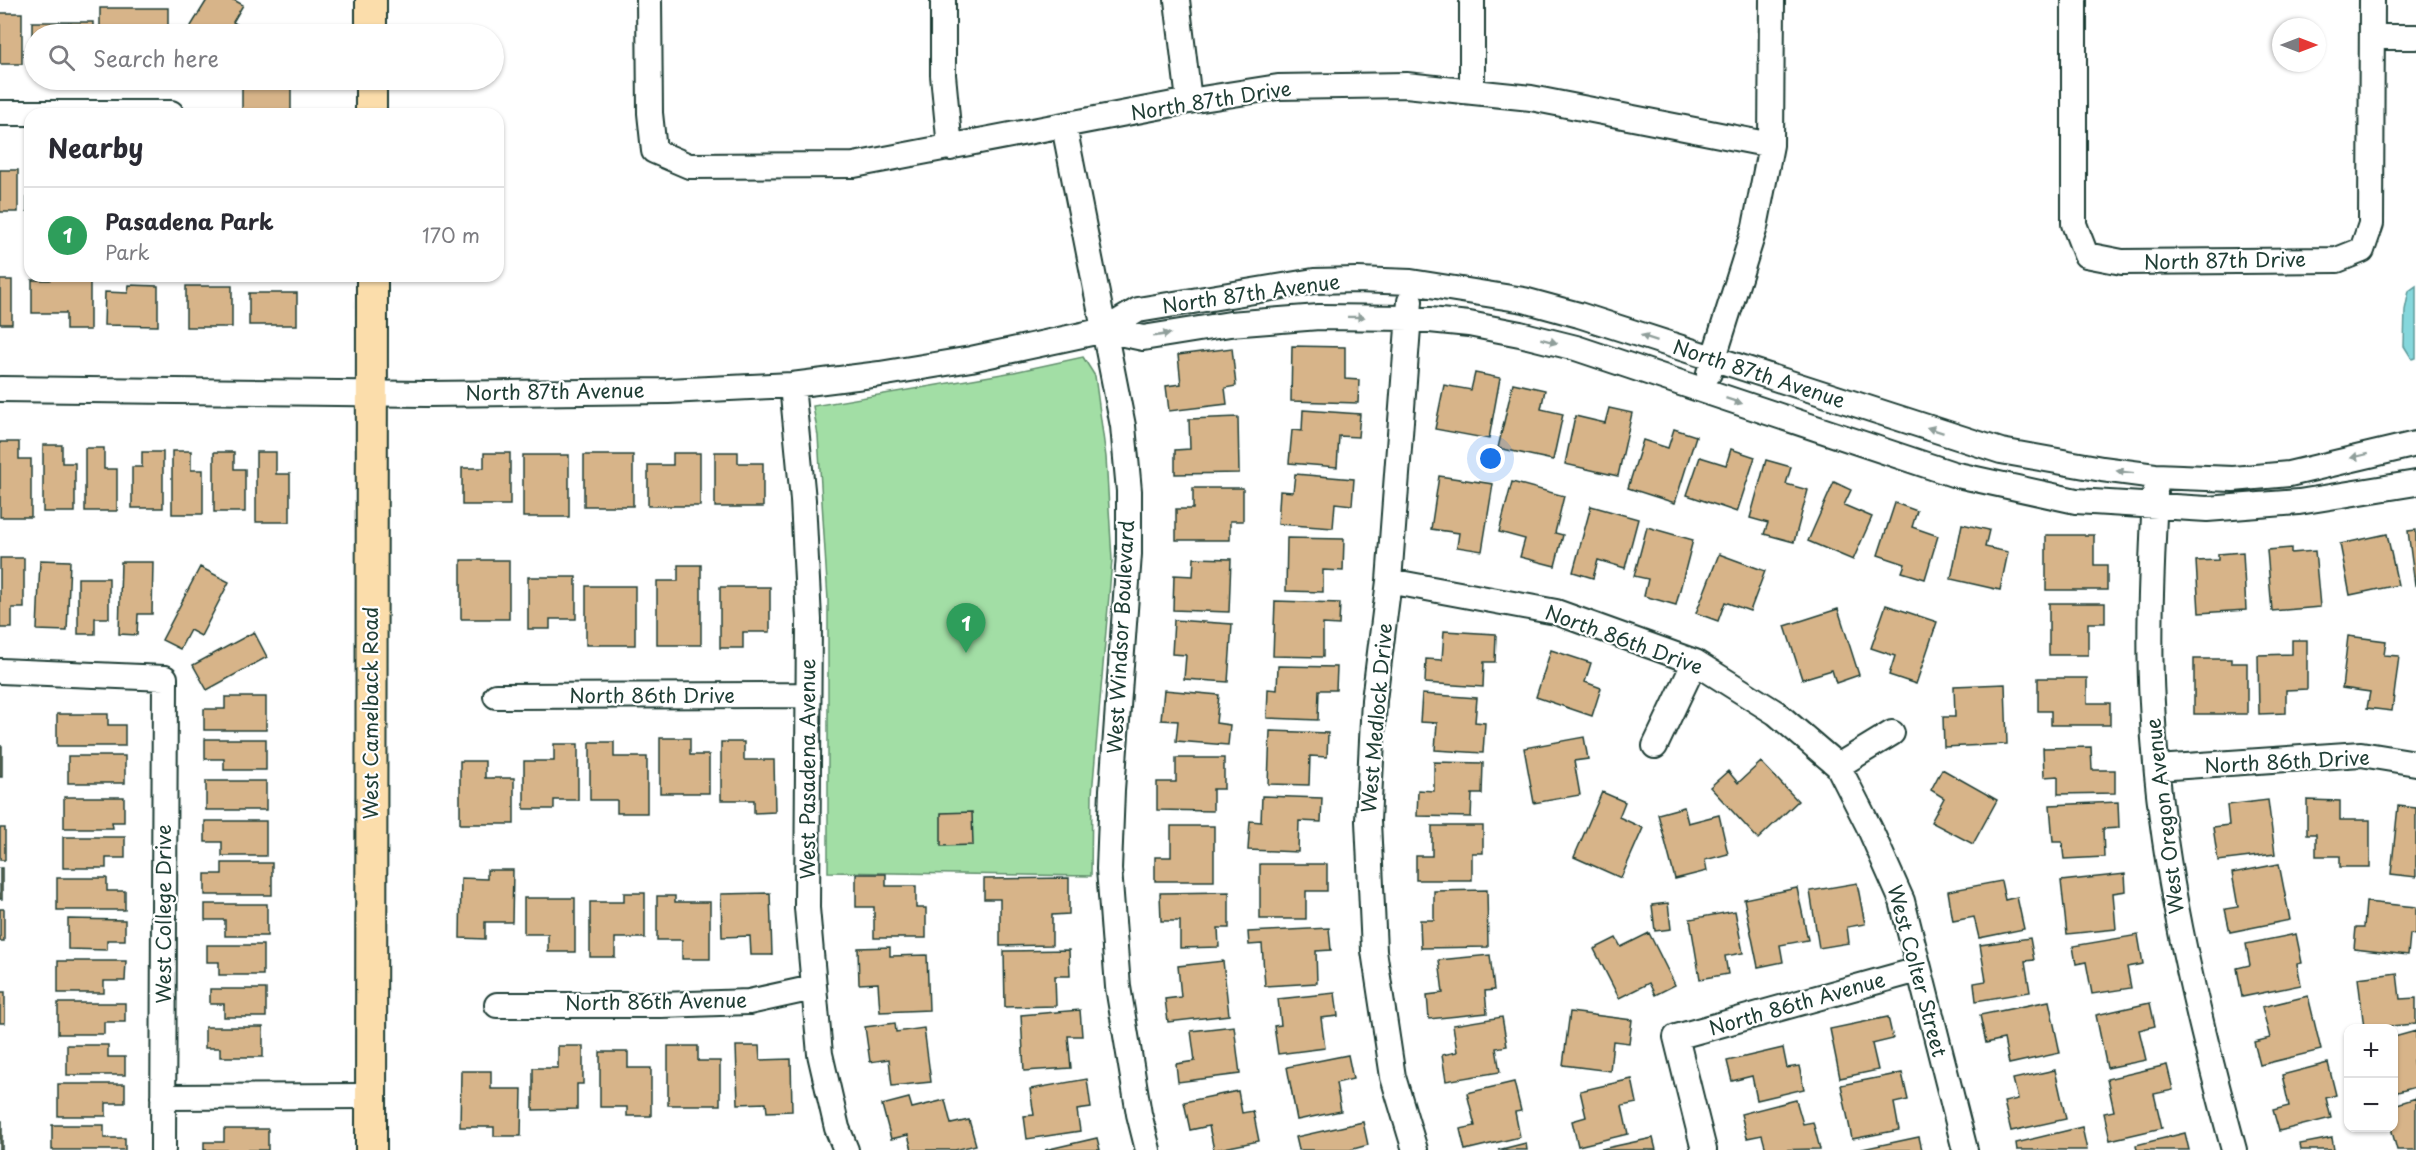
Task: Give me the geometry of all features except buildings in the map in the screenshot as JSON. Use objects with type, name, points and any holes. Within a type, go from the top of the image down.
[{"type":"main road","points":[[371,0],[371,24]]},
{"type":"main road","points":[[371,90],[371,108]]},
{"type":"main road","name":"West Camelback Road","points":[[371,1150],[372,282]]},
{"type":"street","name":"North 87th Drive","points":[[649,0],[650,113],[654,151],[689,166],[854,165],[1189,101],[1278,87],[1406,85],[1472,91],[1531,98],[1771,145]]},
{"type":"street","points":[[943,0],[943,75],[950,148]]},
{"type":"street","points":[[1177,0],[1189,101]]},
{"type":"street","points":[[1472,0],[1472,91]]},
{"type":"street","points":[[1703,391],[1755,227],[1771,145],[1772,0]]},
{"type":"street","name":"North 87th Drive","points":[[2074,0],[2074,224],[2086,255],[2122,262],[2337,260],[2362,250],[2371,224],[2372,37]]},
{"type":"street","points":[[2372,0],[2372,37],[2416,38]]},
{"type":"street","points":[[0,113],[24,113]]},
{"type":"street","name":"West Windsor Boulevard","points":[[1064,126],[1123,426],[1129,491],[1129,554],[1112,790],[1109,869],[1118,987],[1139,1114],[1148,1150]]},
{"type":"street","name":"North 87th Avenue","points":[[0,388],[372,393],[668,391],[792,385],[971,359],[1105,330],[1138,310],[1314,281],[1358,280],[1411,282],[1524,300],[2001,451],[2054,461],[2155,476],[2232,479],[2289,474],[2416,444]]},
{"type":"street","name":"West Medlock Drive","points":[[1411,282],[1389,581],[1374,700],[1368,832],[1374,951],[1394,1077],[1415,1150]]},
{"type":"street","name":"North 87th Avenue","points":[[1105,330],[1143,338],[1230,324],[1318,317],[1410,318],[1469,324],[1576,348],[1953,474],[2076,501],[2207,509],[2250,507],[2347,496],[2416,483]]},
{"type":"street","name":"West Pasadena Avenue","points":[[792,385],[809,620],[807,908],[820,1054],[837,1128],[846,1150]]},
{"type":"street","name":"West Oregon Avenue","points":[[2155,476],[2150,634],[2157,768],[2174,903],[2202,1035],[2234,1150]]},
{"type":"street","name":"North 86th Drive","points":[[1389,581],[1556,612],[1695,662],[1776,713],[1838,766]]},
{"type":"street","points":[[1654,746],[1695,662]]},
{"type":"street","name":"West College Drive","points":[[0,671],[165,678],[163,1150]]},
{"type":"street","name":"North 86th Drive","points":[[496,696],[807,695]]},
{"type":"street","points":[[1838,766],[1892,733]]},
{"type":"street","name":"North 86th Drive","points":[[2157,768],[2361,754],[2416,763]]},
{"type":"street","name":"West Colter Street","points":[[1838,766],[1869,827],[1902,901],[1965,1150]]},
{"type":"street","name":"North 86th Avenue","points":[[1704,1150],[1676,1037],[1918,970]]},
{"type":"street","name":"North 86th Avenue","points":[[497,1005],[661,1005],[749,1002],[813,988]]},
{"type":"street","points":[[163,1097],[371,1096]]},
{"type":"green space","points":[[1083,357],[1095,376],[1106,457],[1112,560],[1092,794],[1091,876],[828,872],[828,600],[818,436],[813,406],[1014,372]]},
{"type":"water","points":[[2416,286],[2416,358],[2412,359],[2404,346],[2405,310],[2409,291]]},
{"type":"place","name":"Pasadena Park","points":[[966,653]]}]
